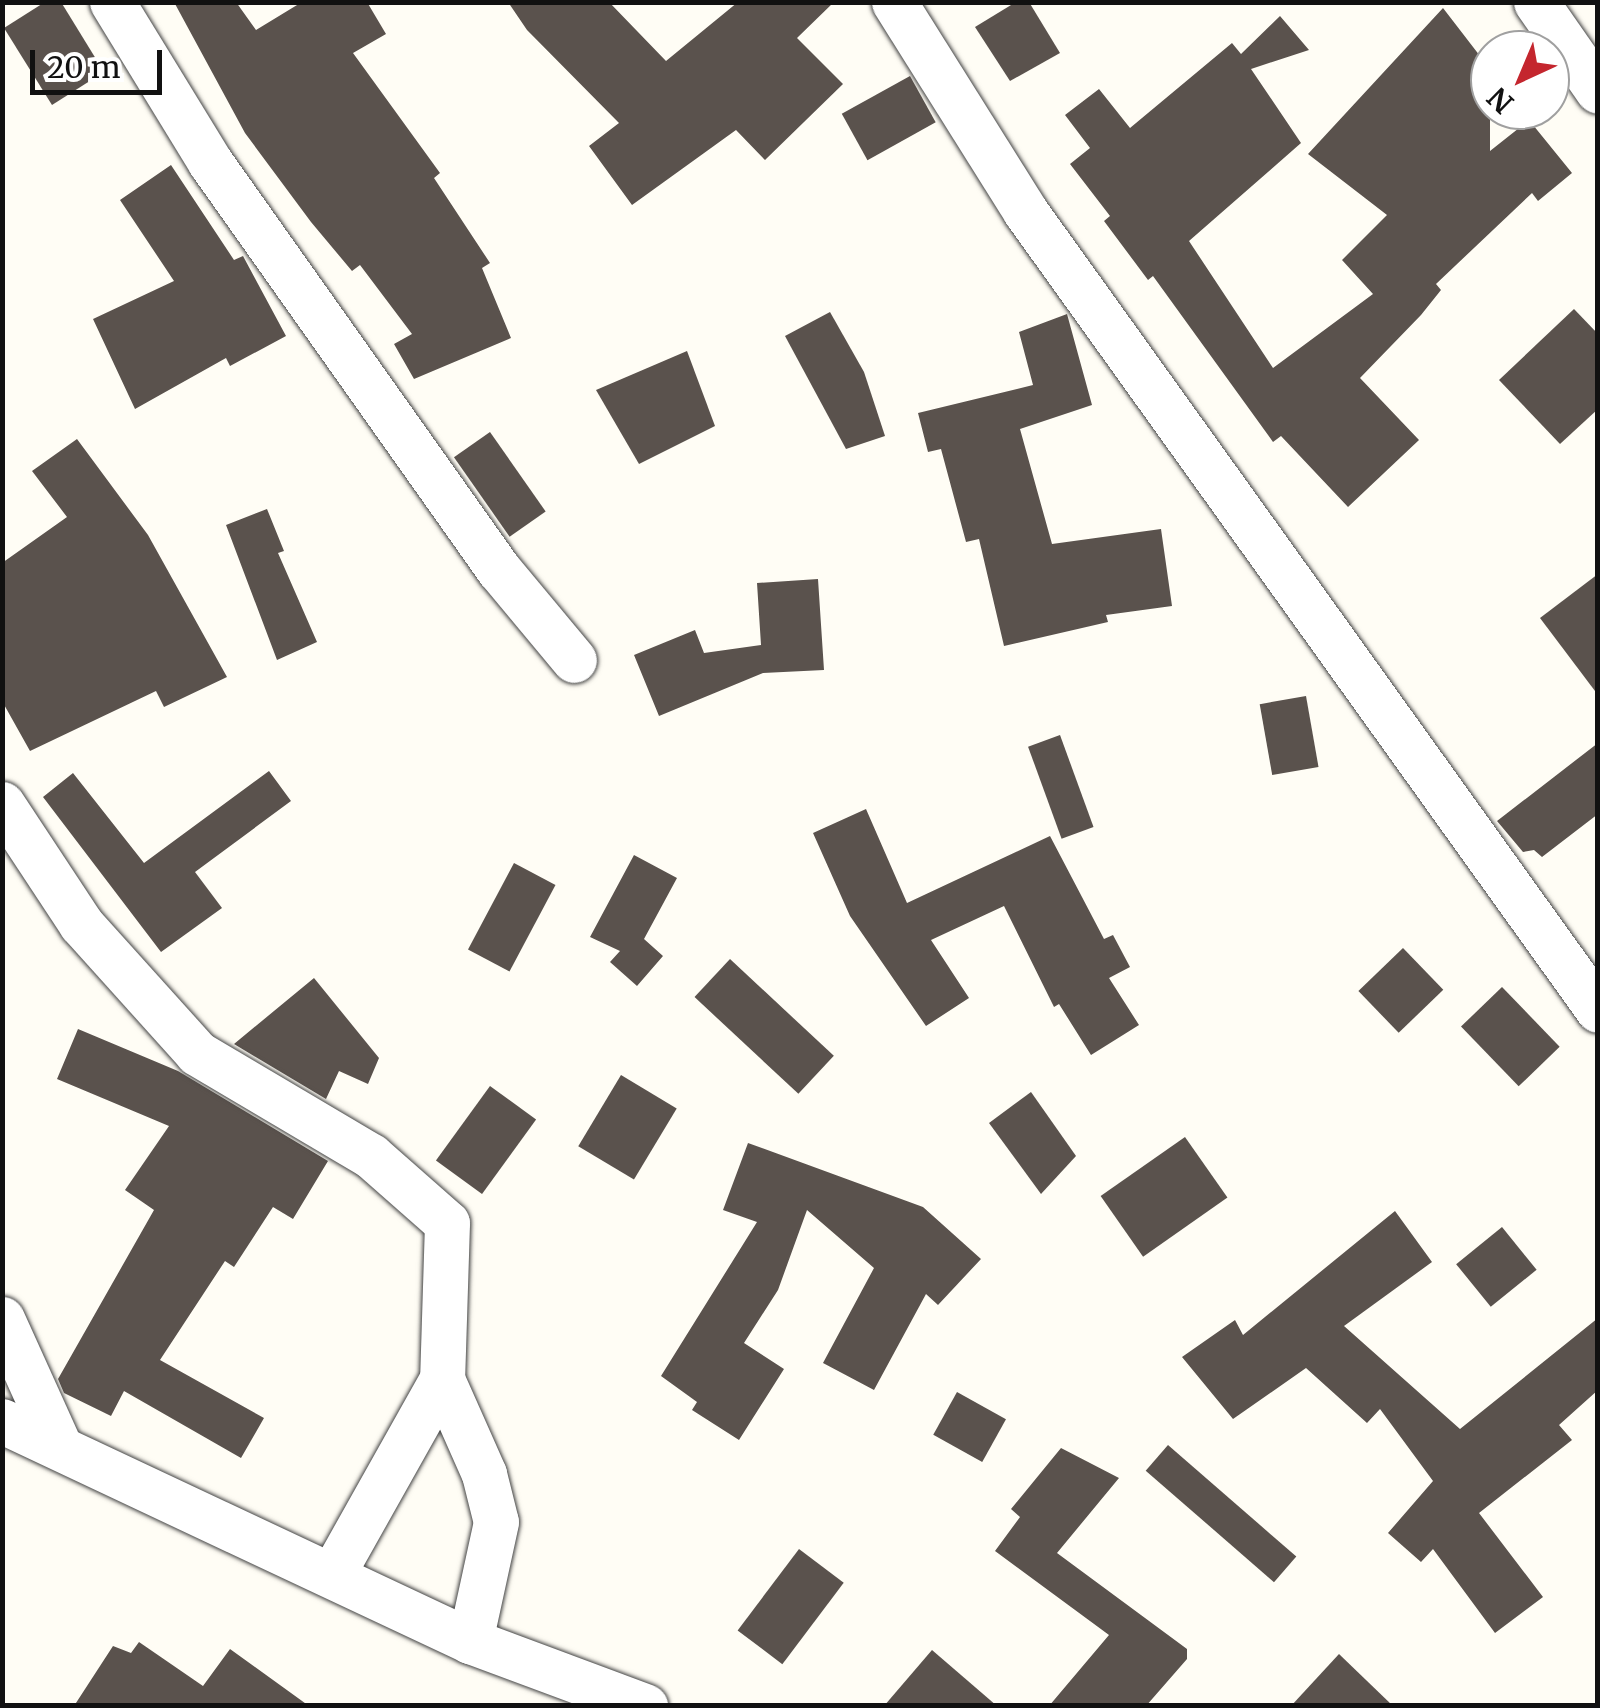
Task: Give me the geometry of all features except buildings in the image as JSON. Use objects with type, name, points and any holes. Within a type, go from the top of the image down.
[{"type":"street","points":[[112,2],[222,179],[498,570],[574,660]]},
{"type":"street","points":[[894,2],[1024,211],[1598,1010]]},
{"type":"street","points":[[1536,2],[1598,91]]},
{"type":"street","points":[[2,804],[81,924],[197,1053],[372,1156],[434,1207],[447,1224],[442,1379],[484,1474],[496,1522],[470,1641]]},
{"type":"street","points":[[2,1319],[58,1443]]},
{"type":"street","points":[[332,1575],[442,1379]]},
{"type":"street","points":[[2,1422],[58,1443],[470,1641],[645,1706]]}]
